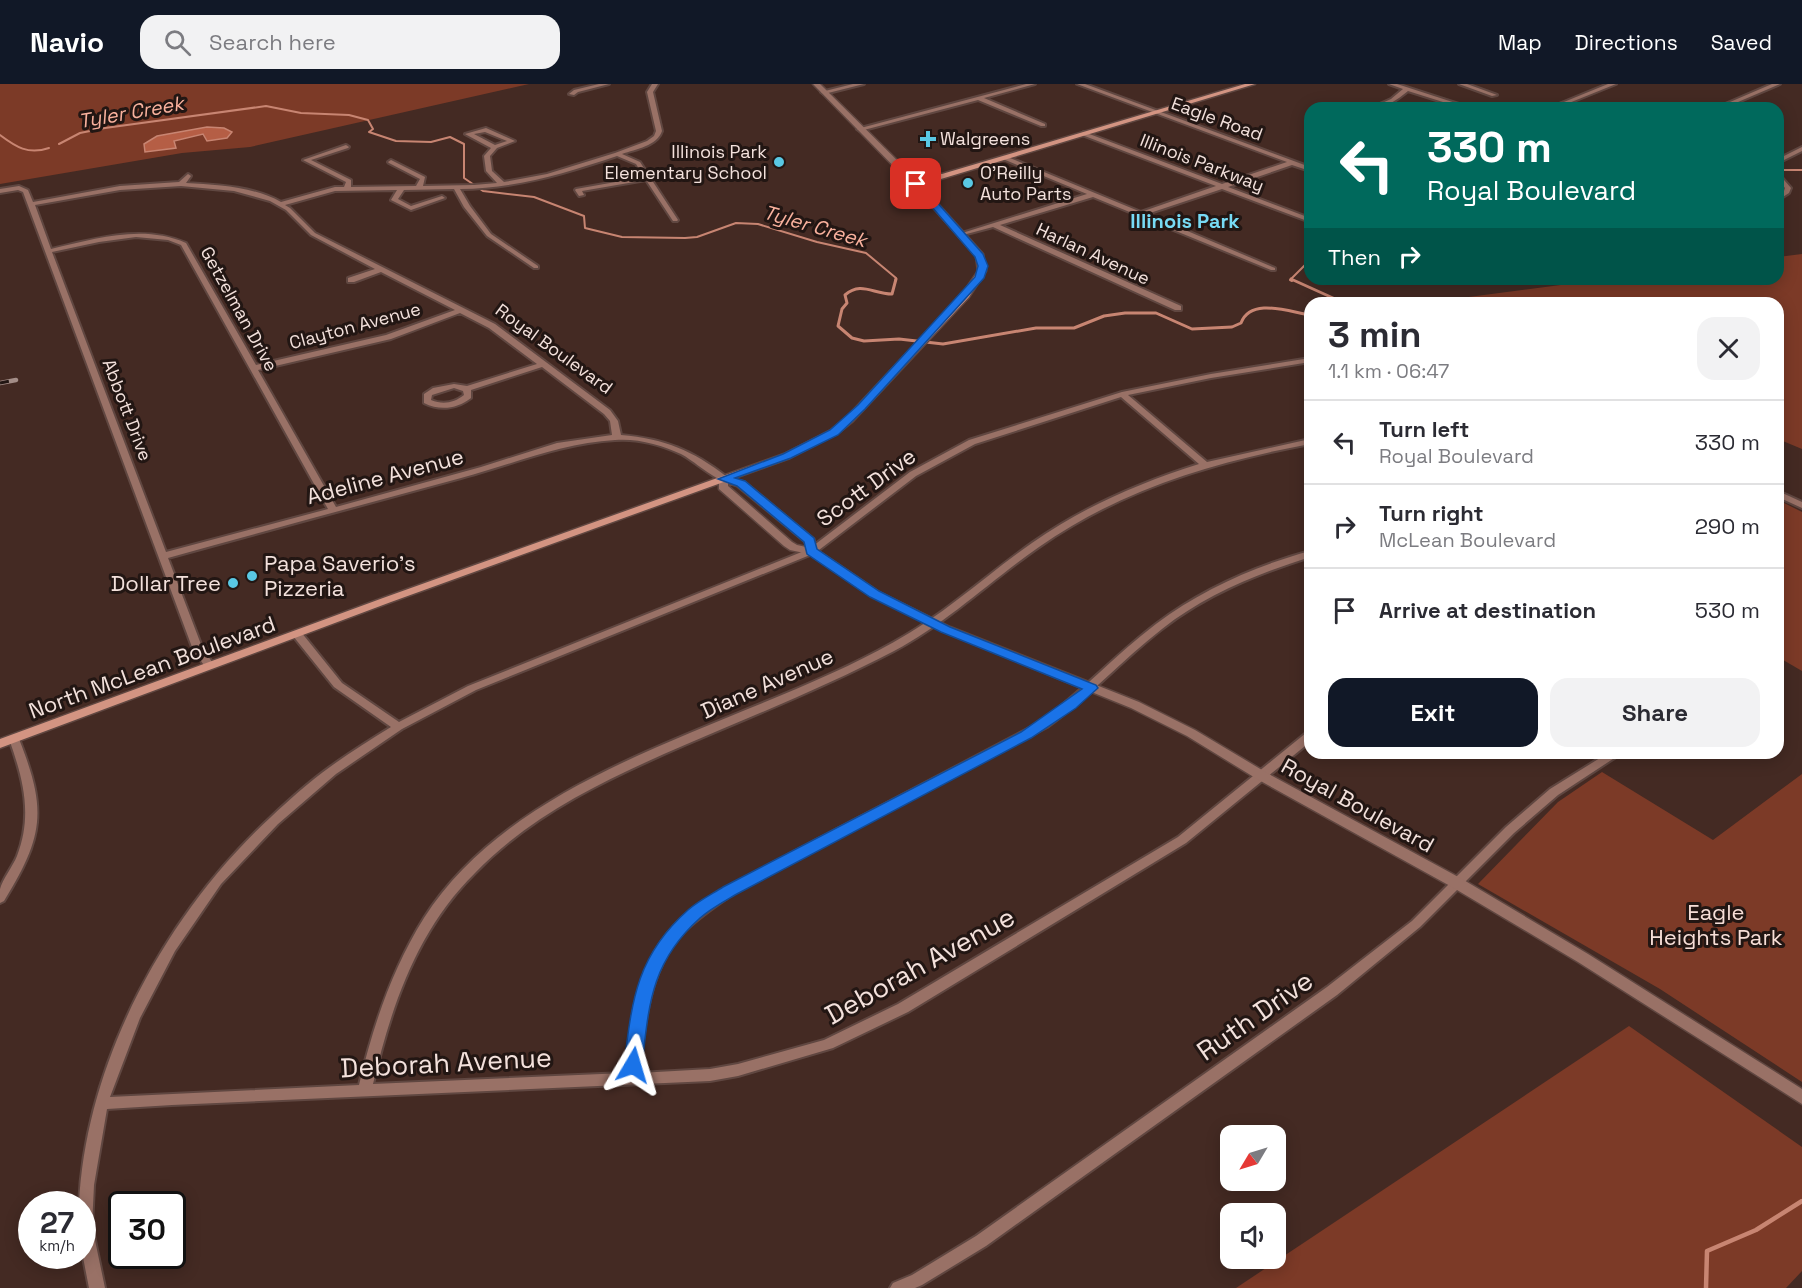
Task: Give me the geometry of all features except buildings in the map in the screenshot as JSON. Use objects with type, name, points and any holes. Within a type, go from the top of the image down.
[{"type":"main road","points":[[916,184],[1252,84]]},
{"type":"main road","points":[[900,168],[946,176]]},
{"type":"main road","name":"North McLean Boulevard","points":[[0,744],[209,665],[787,456],[834,432],[850,419],[977,282],[982,271],[980,256],[916,184]]},
{"type":"street","points":[[572,94],[606,84]]},
{"type":"street","points":[[281,204],[322,192],[347,188],[489,186],[549,176],[649,142],[658,134],[650,92],[655,84]]},
{"type":"street","points":[[816,84],[916,184]]},
{"type":"street","points":[[824,92],[861,84]]},
{"type":"street","points":[[860,129],[1032,84]]},
{"type":"street","name":"Eagle Road","points":[[1080,84],[1304,167]]},
{"type":"street","points":[[1392,84],[1449,102]]},
{"type":"street","points":[[1462,84],[1494,95]]},
{"type":"street","points":[[1567,102],[1613,84]]},
{"type":"street","points":[[1734,102],[1777,84]]},
{"type":"street","points":[[1388,102],[1407,89]]},
{"type":"street","points":[[978,98],[1043,125]]},
{"type":"street","points":[[495,147],[468,134],[486,129],[512,141],[495,147],[487,156],[487,166],[503,185]]},
{"type":"street","name":"Illinois Parkway","points":[[1084,134],[1304,218]]},
{"type":"street","points":[[345,147],[306,160],[349,180],[347,188]]},
{"type":"street","points":[[1784,158],[1802,149]]},
{"type":"street","points":[[617,154],[638,163],[675,220]]},
{"type":"street","points":[[1005,158],[1273,269]]},
{"type":"street","points":[[391,162],[423,178],[419,188]]},
{"type":"street","points":[[1141,214],[1291,163]]},
{"type":"street","points":[[181,184],[188,176]]},
{"type":"street","points":[[580,195],[578,190],[648,178]]},
{"type":"street","name":"Royal Boulevard","points":[[31,204],[114,189],[181,184],[234,189],[262,196],[281,204],[313,234],[492,326],[608,412],[614,421],[617,436],[674,446],[689,452],[724,479],[741,484],[810,541],[812,551]]},
{"type":"street","points":[[460,187],[467,207],[489,235],[536,267]]},
{"type":"street","points":[[402,188],[394,200],[411,208],[442,198]]},
{"type":"street","points":[[0,191],[24,189],[31,204]]},
{"type":"street","points":[[962,235],[1090,195]]},
{"type":"street","name":"Abbott Drive","points":[[31,204],[197,646],[209,665]]},
{"type":"street","name":"Harlan Avenue","points":[[996,226],[1178,308]]},
{"type":"street","name":"Getzelman Drive","points":[[49,251],[133,236],[159,236],[180,241],[188,247],[333,510]]},
{"type":"street","points":[[351,280],[381,269]]},
{"type":"street","name":"Clayton Avenue","points":[[255,368],[388,336],[461,310]]},
{"type":"street","name":"Scott Drive","points":[[97,1288],[85,1227],[87,1185],[101,1104],[125,1036],[151,980],[185,924],[247,848],[304,793],[364,748],[435,706],[515,669],[812,551],[913,474],[986,436],[1122,394],[1211,376],[1304,361]]},
{"type":"street","points":[[467,389],[544,364]]},
{"type":"street","points":[[1122,394],[1203,464]]},
{"type":"street","name":"Adeline Avenue","points":[[164,556],[484,469],[560,446],[617,436]]},
{"type":"street","name":"Diane Avenue","points":[[364,1091],[398,976],[417,938],[438,907],[467,872],[497,843],[525,822],[565,797],[613,772],[907,640],[1037,543],[1070,522],[1128,492],[1203,464],[1304,442]]},
{"type":"street","name":"Royal Boulevard","points":[[724,479],[725,490],[794,548],[812,551],[875,594],[932,623],[1164,719],[1262,776],[1457,883],[1666,1009],[1802,1097]]},
{"type":"street","points":[[1784,497],[1802,505]]},
{"type":"street","points":[[632,1079],[645,984],[663,949],[694,914],[729,891],[1026,735],[1071,705],[1141,641],[1208,595],[1252,574],[1304,556]]},
{"type":"street","points":[[297,634],[338,685],[398,727]]},
{"type":"street","points":[[0,898],[26,854],[33,824],[31,795],[14,739]]},
{"type":"street","name":"Deborah Avenue","points":[[101,1104],[172,1098],[710,1075],[799,1054],[839,1039],[903,1008],[1151,860],[1204,823],[1304,741]]},
{"type":"street","name":"Ruth Drive","points":[[898,1288],[926,1275],[981,1241],[1332,991],[1416,924],[1510,830],[1554,792],[1606,759]]},
{"type":"green space","points":[[0,84],[529,84],[250,147],[182,153],[0,184]]},
{"type":"green space","points":[[1802,254],[1802,449],[1784,442],[1784,297],[1469,297],[1561,285],[1784,285],[1784,256]]},
{"type":"green space","points":[[1784,503],[1802,512],[1802,671],[1784,660]]},
{"type":"green space","name":"Eagle Heights Park","points":[[1602,772],[1713,840],[1802,774],[1802,1082],[1660,989],[1478,884],[1558,802]]},
{"type":"green space","points":[[1629,1026],[1802,1147],[1802,1271],[1786,1288],[1236,1288],[1264,1269],[1286,1269],[1286,1255]]},
{"type":"shaded area","points":[[207,127],[224,128],[232,132],[227,138],[207,141],[203,134],[174,141],[176,148],[145,152],[144,144],[157,136]]},
{"type":"waterway","name":"Tyler Creek","points":[[59,144],[80,133],[105,128],[266,106],[301,113],[349,115],[368,120],[373,129],[369,132],[396,141],[431,142],[450,137],[464,144],[464,178],[483,191],[534,197],[584,216],[585,228],[622,237],[685,238],[697,237],[736,223],[758,224],[817,242],[866,253],[896,278],[895,281]]},
{"type":"waterway","name":"Tyler Creek","points":[[0,135],[23,149],[35,151],[49,148]]},
{"type":"waterway","name":"Tyler Creek","points":[[1784,170],[1802,170]]},
{"type":"waterway","name":"Tyler Creek","points":[[1291,279],[1304,266]]},
{"type":"waterway","name":"Tyler Creek","points":[[896,279],[892,294],[856,289],[845,295],[847,303],[842,309],[838,326],[852,338],[864,341],[899,339],[943,344],[1036,328],[1074,328],[1104,316],[1125,313],[1156,313],[1192,329],[1232,327],[1241,323],[1253,310],[1262,308],[1304,314]]},
{"type":"waterway","name":"Tyler Creek","points":[[1291,279],[1304,285]]},
{"type":"waterway","name":"Tyler Creek","points":[[1304,285],[1331,297]]},
{"type":"waterway","name":"Tyler Creek","points":[[1706,1288],[1707,1251],[1756,1230],[1802,1201]]},
{"type":"railway","points":[[0,383],[16,380]]},
{"type":"place","name":"Walgreens","points":[[928,139]]},
{"type":"place","name":"Illinois Park Elementary School","points":[[779,162]]},
{"type":"place","name":"O'Reilly Auto Parts","points":[[968,183]]},
{"type":"place","name":"Papa Saverio's Pizzeria","points":[[252,576]]},
{"type":"place","name":"Dollar Tree","points":[[233,583]]},
{"type":"district","name":"Illinois Park","points":[[1185,221]]},
{"type":"route","points":[[633,1065],[640,1007],[651,968],[680,927],[694,914],[729,891],[1026,735],[1071,705],[1091,688],[946,629],[875,594],[848,578],[812,551],[810,541],[741,484],[724,479],[787,456],[834,432],[862,407],[980,278],[983,266],[980,256],[916,184]]}]
